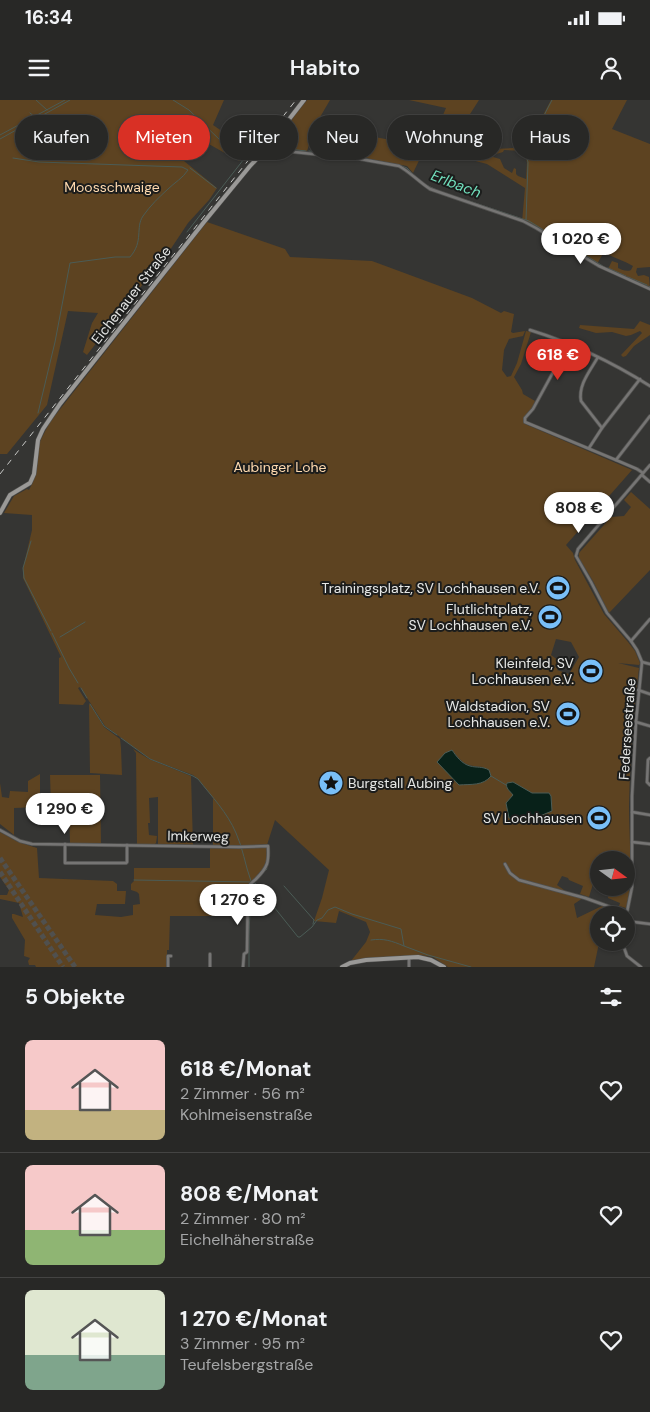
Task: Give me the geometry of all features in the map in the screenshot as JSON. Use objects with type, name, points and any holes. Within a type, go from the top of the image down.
[{"type":"street","name":"Eichenauer Straße","points":[[292,115],[304,100]]},
{"type":"street","points":[[298,152],[360,159],[398,166],[430,189],[523,221],[600,266],[650,289]]},
{"type":"street","name":"Eichenauer Straße","points":[[0,513],[10,495],[30,483],[34,474],[38,440],[60,404],[256,160]]},
{"type":"street","points":[[530,330],[569,343],[598,356],[650,386]]},
{"type":"street","points":[[569,343],[533,409],[524,421],[637,469],[650,482]]},
{"type":"street","points":[[598,356],[581,386],[580,396],[581,402],[602,428]]},
{"type":"street","points":[[589,448],[640,379]]},
{"type":"street","points":[[616,460],[650,416]]},
{"type":"street","points":[[642,474],[650,465]]},
{"type":"street","name":"Federseestraße","points":[[629,906],[632,887],[632,812],[636,722],[642,662],[631,641],[607,613],[576,556],[578,549],[642,474]]},
{"type":"street","points":[[631,641],[650,619]]},
{"type":"street","points":[[642,662],[650,664]]},
{"type":"street","points":[[638,690],[650,694]]},
{"type":"street","points":[[636,722],[650,726]]},
{"type":"street","points":[[650,758],[648,760],[647,782],[650,785]]},
{"type":"street","points":[[632,812],[650,815]]},
{"type":"street","name":"Imkerweg","points":[[0,830],[26,843],[268,846],[267,865],[263,872],[250,884],[248,952],[244,954],[243,967]]},
{"type":"street","points":[[632,842],[650,844]]},
{"type":"street","points":[[65,844],[65,863],[126,863],[127,845]]},
{"type":"street","points":[[505,864],[510,873],[519,880],[591,900],[605,906]]},
{"type":"street","points":[[635,922],[650,924]]},
{"type":"street","points":[[626,951],[628,956],[642,967]]},
{"type":"street","points":[[210,954],[210,967]]},
{"type":"street","points":[[168,967],[168,956],[171,956]]},
{"type":"street","points":[[409,957],[409,967]]},
{"type":"street","points":[[342,967],[350,963],[366,960],[409,957],[425,958],[444,967]]},
{"type":"green space","name":"Moosschwaige","points":[[0,100],[224,100],[213,125],[220,130],[220,150],[210,145],[210,115],[118,115],[118,160],[185,160],[184,161],[217,188],[188,223],[168,254],[87,355],[83,352],[92,323],[98,313],[68,311],[47,405],[7,454],[0,454]]},
{"type":"green space","points":[[307,100],[330,100],[321,115],[308,115],[307,151],[298,150],[298,115],[295,115]]},
{"type":"green space","points":[[409,100],[479,100],[469,115],[443,115],[446,108]]},
{"type":"green space","points":[[551,100],[627,100],[612,129],[650,144],[650,267],[637,268],[636,272],[638,276],[644,275],[649,277],[650,290],[598,267],[522,222],[525,188],[487,164],[472,160],[500,160],[504,168],[512,173],[514,168],[516,169],[518,176],[526,179],[526,160],[589,160],[589,115],[543,115]],"holes":[[[604,252],[633,266],[631,270],[620,269],[618,268],[618,263],[612,261],[608,269],[597,264]]]},
{"type":"green space","points":[[377,137],[387,139],[387,160],[419,160],[413,173],[407,166],[376,160]]},
{"type":"green space","points":[[512,148],[512,150],[504,150],[502,152],[502,149]]},
{"type":"green space","name":"Aubinger Lohe","points":[[207,222],[285,249],[290,257],[372,261],[472,298],[501,313],[504,311],[514,314],[511,332],[525,331],[523,336],[509,339],[504,350],[502,370],[507,377],[511,376],[517,363],[526,331],[531,332],[521,364],[514,377],[523,394],[535,401],[525,424],[632,470],[566,545],[573,553],[604,614],[635,651],[640,663],[639,665],[618,663],[639,668],[633,719],[630,771],[630,851],[590,851],[589,897],[580,894],[583,886],[568,878],[562,876],[557,885],[571,895],[583,898],[574,904],[577,918],[590,912],[590,951],[597,951],[594,967],[448,967],[433,957],[420,955],[351,961],[366,942],[370,932],[366,922],[339,911],[336,923],[314,921],[329,870],[275,820],[267,845],[213,845],[213,798],[226,814],[198,779],[193,775],[150,759],[105,726],[80,687],[78,688],[86,701],[83,705],[59,704],[59,658],[61,657],[23,578],[23,568],[32,530],[32,515],[4,513],[14,496],[27,489],[29,490],[33,482],[39,443],[50,422]],"holes":[[[556,639],[571,642],[579,657],[569,674],[557,670],[562,663],[551,655]],[[452,750],[459,758],[473,766],[484,767],[459,785]]]},
{"type":"green space","points":[[640,321],[650,325],[650,335],[634,346],[623,357],[621,355],[642,333],[640,331],[626,336],[612,332],[596,333],[579,328],[580,325],[634,329]]},
{"type":"green space","points":[[631,492],[650,509],[650,570],[609,613],[579,558],[579,553],[611,517],[624,516],[631,507],[624,500]]},
{"type":"green space","points":[[89,704],[104,727],[120,739],[122,775],[90,773]]},
{"type":"green space","points":[[133,749],[149,759],[191,776],[193,845],[158,844],[158,797],[149,798],[149,835],[157,836],[156,843],[137,844],[136,753]]},
{"type":"green space","points":[[40,774],[40,807],[14,808],[14,835],[0,824],[0,783],[2,797],[9,798],[10,791],[28,792],[28,781]]},
{"type":"green space","points":[[50,775],[100,775],[101,844],[70,843],[69,805],[51,805]]},
{"type":"green space","points":[[0,832],[18,842],[37,848],[39,878],[113,881],[117,884],[117,891],[126,891],[125,904],[97,904],[95,915],[121,917],[133,915],[133,905],[140,904],[139,894],[131,890],[131,884],[134,881],[134,868],[210,868],[210,847],[265,847],[268,849],[262,870],[247,885],[246,916],[170,916],[167,967],[36,967],[35,965],[29,965],[28,961],[30,958],[24,956],[25,940],[12,918],[12,914],[23,917],[19,903],[0,899],[0,895],[7,895],[9,890],[0,877]]},
{"type":"green space","name":"Aubinger Lohe","points":[[608,896],[629,896],[627,906],[619,906],[620,903],[608,898]]},
{"type":"shaded area","points":[[452,750],[464,764],[489,770],[491,776],[481,783],[459,785],[437,762],[445,753]]},
{"type":"shaded area","points":[[513,782],[532,793],[549,793],[552,811],[523,823],[509,818],[506,803],[513,795],[508,789],[507,783]]},
{"type":"waterway","points":[[36,100],[47,110]]},
{"type":"waterway","name":"Erlbach","points":[[0,135],[65,100]]},
{"type":"waterway","name":"Erlbach","points":[[0,139],[70,100]]},
{"type":"waterway","name":"Erlbach","points":[[173,100],[189,110],[220,140]]},
{"type":"waterway","points":[[526,220],[528,162],[525,152],[552,100]]},
{"type":"waterway","name":"Erlbach","points":[[298,150],[306,151]]},
{"type":"waterway","points":[[13,158],[39,162],[182,167],[188,170],[158,198],[143,216],[137,246],[130,257],[70,263],[55,342],[38,413]]},
{"type":"waterway","points":[[187,232],[243,160]]},
{"type":"waterway","name":"Erlbach","points":[[399,165],[407,168],[417,178]]},
{"type":"waterway","points":[[190,168],[216,188]]},
{"type":"waterway","name":"Erlbach","points":[[426,185],[439,191]]},
{"type":"waterway","name":"Erlbach","points":[[457,197],[529,221],[563,242]]},
{"type":"waterway","name":"Erlbach","points":[[566,243],[606,268]]},
{"type":"waterway","name":"Erlbach","points":[[608,268],[626,276]]},
{"type":"waterway","name":"Erlbach","points":[[628,277],[647,285]]},
{"type":"waterway","points":[[31,541],[23,568],[24,578],[51,631]]},
{"type":"waterway","points":[[60,637],[85,622]]},
{"type":"waterway","points":[[52,633],[78,683]]},
{"type":"waterway","points":[[81,688],[87,698]]},
{"type":"waterway","points":[[90,704],[104,726],[117,735]]},
{"type":"waterway","points":[[121,738],[150,759],[198,779],[232,825],[251,881]]},
{"type":"waterway","points":[[491,776],[506,785]]},
{"type":"waterway","points":[[257,879],[267,869]]},
{"type":"waterway","points":[[134,880],[252,882]]},
{"type":"waterway","points":[[254,882],[298,937],[312,927],[328,910],[335,907],[401,929],[404,946],[471,967]]},
{"type":"waterway","points":[[249,967],[251,885]]},
{"type":"waterway","points":[[284,886],[314,920],[313,924]]},
{"type":"waterway","points":[[371,940],[388,940],[404,946]]},
{"type":"tunnel","points":[[0,858],[75,967]]},
{"type":"tunnel","points":[[0,872],[63,967]]},
{"type":"railway","points":[[0,474],[296,100]]},
{"type":"place","name":"Trainingsplatz, SV Lochhausen e.V.","points":[[558,588]]},
{"type":"place","name":"Flutlichtplatz, SV Lochhausen e.V.","points":[[550,617]]},
{"type":"place","name":"Kleinfeld, SV Lochhausen e.V.","points":[[591,671]]},
{"type":"place","name":"Waldstadion, SV Lochhausen e.V.","points":[[568,714]]},
{"type":"place","name":"Burgstall Aubing","points":[[331,783]]},
{"type":"place","name":"SV Lochhausen","points":[[599,818]]}]
